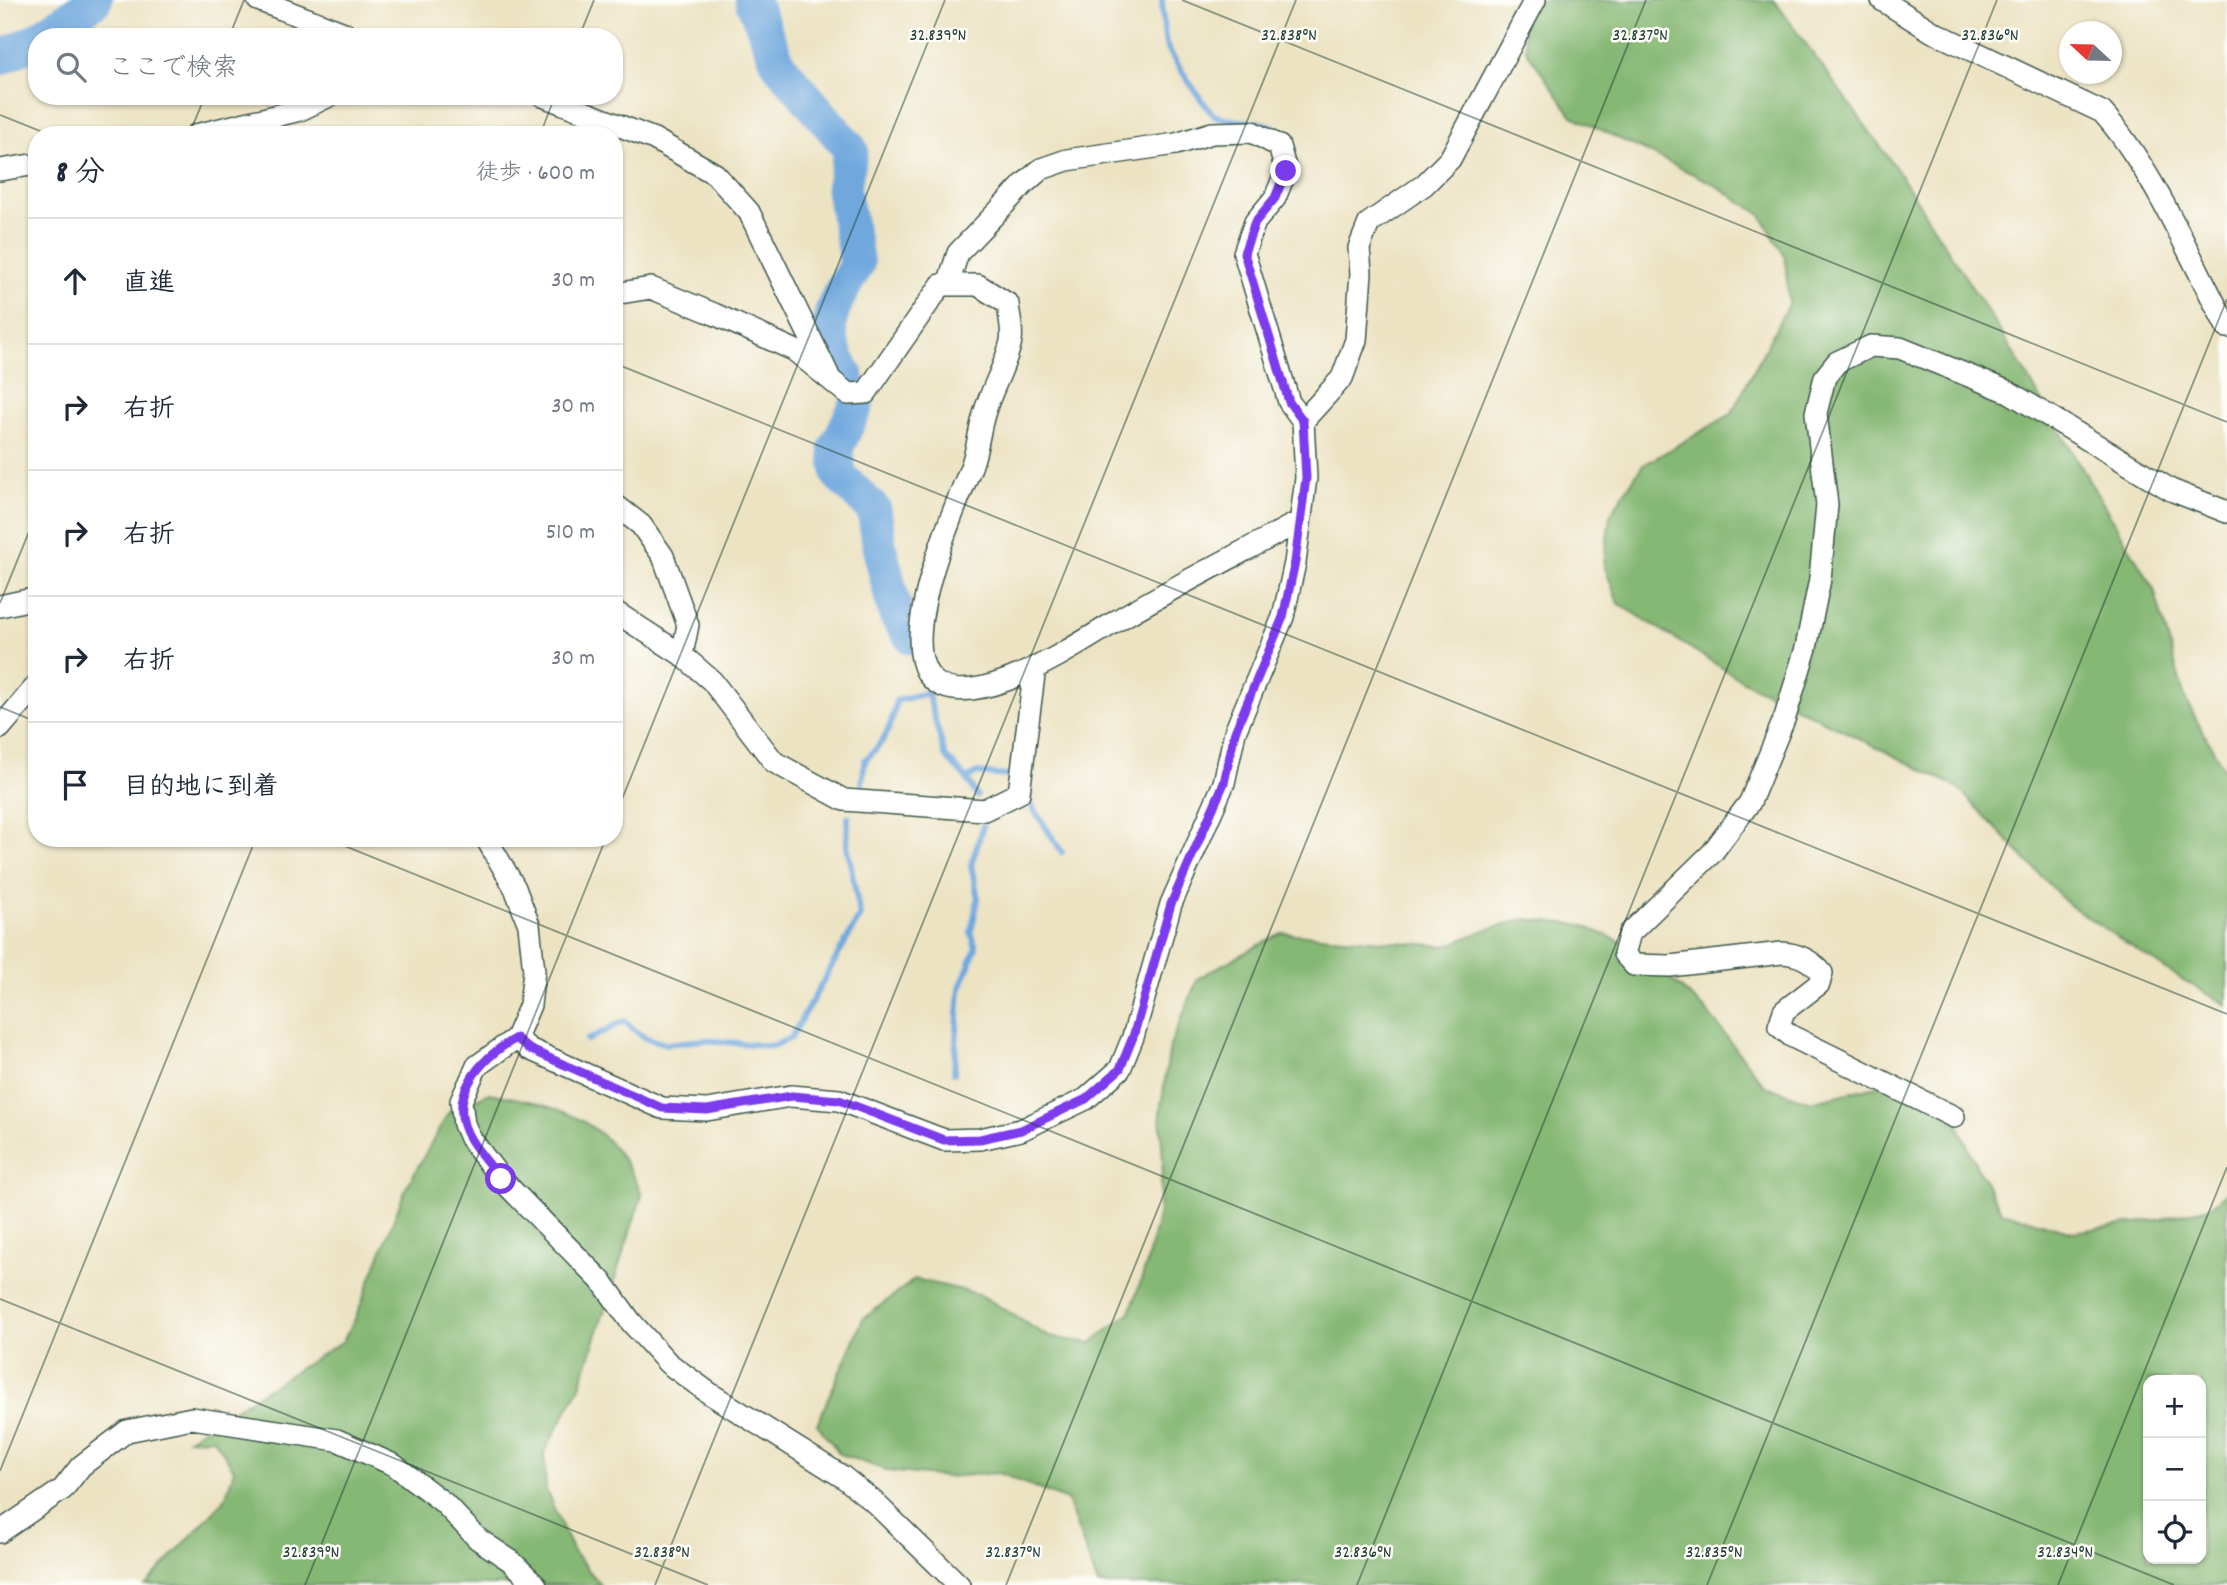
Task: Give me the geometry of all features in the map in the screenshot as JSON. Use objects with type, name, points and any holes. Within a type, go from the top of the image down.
[{"type":"street","points":[[258,0],[331,28]]},
{"type":"street","points":[[1303,421],[1342,378],[1356,340],[1361,273],[1359,248],[1369,223],[1424,185],[1450,159],[1535,0]]},
{"type":"street","points":[[1882,0],[1933,32],[2102,112],[2123,134],[2144,170],[2227,327]]},
{"type":"street","points":[[233,126],[310,105]]},
{"type":"street","points":[[566,105],[620,126]]},
{"type":"street","points":[[623,127],[654,139],[715,174],[749,212],[830,379]]},
{"type":"street","points":[[516,1038],[529,1049],[662,1108],[707,1110],[792,1096],[839,1100],[944,1140],[980,1139],[1021,1130],[1086,1099],[1120,1069],[1133,1037],[1171,904],[1224,783],[1235,732],[1283,617],[1295,562],[1306,478],[1303,421],[1289,402],[1244,253],[1255,222],[1275,198],[1286,171],[1279,146],[1252,132],[1212,134],[1176,144],[1067,160],[1041,169],[958,253],[947,284],[941,285],[866,393],[848,394],[794,350],[651,288],[623,293]]},
{"type":"street","points":[[0,170],[28,165]]},
{"type":"street","points":[[941,285],[978,285],[1008,304],[1012,340],[985,411],[973,460],[928,582],[920,621],[925,670],[933,681],[945,688],[972,687],[1005,681],[1064,655],[1123,617],[1300,521]]},
{"type":"street","points":[[1954,1117],[1791,1036],[1779,1026],[1784,1011],[1819,984],[1822,973],[1812,962],[1794,953],[1670,966],[1634,965],[1624,954],[1630,933],[1712,853],[1750,802],[1785,717],[1806,648],[1820,579],[1827,505],[1816,414],[1825,377],[1848,355],[1871,346],[1900,348],[2009,392],[2171,490],[2227,512]]},
{"type":"street","points":[[623,511],[640,525],[663,556],[688,625],[682,655]]},
{"type":"street","points":[[0,606],[28,600]]},
{"type":"street","points":[[623,617],[682,655],[712,681],[774,762],[844,800],[984,810],[1019,793],[1035,667]]},
{"type":"street","points":[[0,728],[28,695]]},
{"type":"street","points":[[490,847],[515,888],[529,925],[532,982],[530,1004],[516,1038],[477,1066],[461,1101],[464,1124],[470,1139],[501,1179],[603,1283],[631,1322],[668,1363],[709,1393],[843,1477],[873,1501],[959,1585]]},
{"type":"street","points":[[0,1532],[63,1489],[81,1466],[127,1431],[191,1418],[337,1440],[394,1465],[444,1503],[478,1539],[511,1561],[536,1585]]},
{"type":"green space","points":[[1520,0],[1774,0],[1896,168],[2008,344],[2154,589],[2185,699],[2227,775],[2227,1005],[2171,973],[2068,904],[1957,787],[1743,681],[1618,603],[1604,565],[1610,515],[1642,466],[1731,414],[1789,303],[1785,257],[1761,215],[1712,183],[1572,116],[1526,50]]},
{"type":"green space","points":[[1525,919],[1582,925],[1634,947],[1705,1009],[1765,1086],[1811,1102],[1909,1078],[1950,1107],[1976,1165],[2002,1212],[2073,1232],[2157,1220],[2210,1207],[2227,1192],[2227,1585],[1098,1585],[1067,1500],[999,1473],[945,1477],[888,1471],[840,1454],[817,1424],[863,1319],[915,1279],[979,1294],[1049,1337],[1091,1343],[1130,1312],[1146,1266],[1158,1217],[1163,1161],[1160,1113],[1170,1046],[1198,978],[1281,933],[1447,946],[1482,931]]},
{"type":"green space","points":[[489,1093],[562,1111],[600,1133],[629,1169],[642,1195],[579,1389],[544,1452],[546,1490],[573,1552],[601,1585],[146,1585],[225,1499],[234,1470],[214,1438],[188,1439],[343,1341],[356,1317],[406,1188],[449,1112]]},
{"type":"waterway","points":[[54,28],[95,0]]},
{"type":"waterway","points":[[752,0],[779,65],[851,150],[843,189],[857,264],[834,307],[829,331],[837,359],[847,377]]},
{"type":"waterway","points":[[1162,0],[1168,49],[1210,111],[1222,118],[1261,123],[1277,129]]},
{"type":"waterway","points":[[0,58],[28,44]]},
{"type":"waterway","points":[[856,406],[836,448],[839,475],[874,510],[880,550],[896,615],[911,637]]},
{"type":"waterway","points":[[927,691],[945,756],[967,779],[977,796]]},
{"type":"waterway","points":[[862,784],[865,760],[886,734],[896,701],[926,693]]},
{"type":"waterway","points":[[967,779],[977,773],[1009,776]]},
{"type":"waterway","points":[[1027,799],[1062,852]]},
{"type":"waterway","points":[[587,1040],[624,1021],[643,1037],[666,1044],[704,1040],[772,1046],[791,1038],[860,916],[847,845],[848,817]]},
{"type":"waterway","points":[[954,1073],[960,988],[976,948],[971,932],[978,898],[971,865],[983,826]]},
{"type":"route","points":[[501,1179],[470,1139],[464,1124],[461,1101],[477,1066],[516,1038],[529,1049],[662,1108],[707,1110],[792,1096],[839,1100],[944,1140],[980,1139],[1021,1130],[1086,1099],[1120,1069],[1133,1037],[1171,904],[1224,783],[1235,732],[1283,617],[1295,562],[1306,478],[1303,421],[1289,402],[1244,253],[1255,222],[1275,198],[1286,171]]}]
